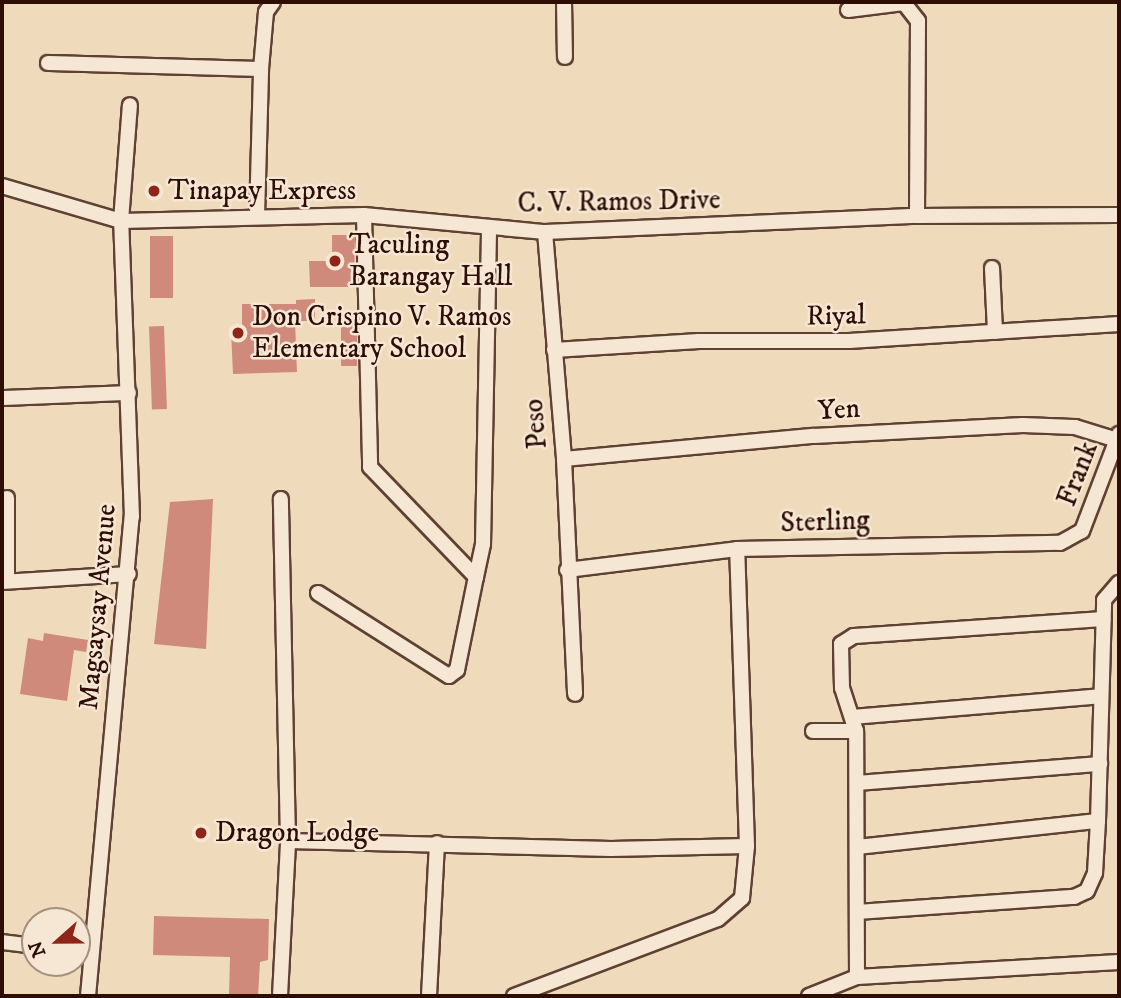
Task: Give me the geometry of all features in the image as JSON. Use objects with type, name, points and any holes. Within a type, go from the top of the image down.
[{"type":"street","points":[[564,2],[565,57]]},
{"type":"street","points":[[848,10],[904,2],[918,21],[917,216]]},
{"type":"street","points":[[257,216],[261,69],[268,5]]},
{"type":"street","points":[[48,63],[261,69]]},
{"type":"street","name":"Magsaysay Avenue","points":[[90,907],[129,574],[129,393],[121,221],[130,105]]},
{"type":"street","name":"C. V. Ramos Drive","points":[[2,186],[121,221],[364,215],[545,232],[917,216],[1119,215]]},
{"type":"street","points":[[364,215],[370,467],[476,577]]},
{"type":"street","points":[[318,593],[449,676],[457,670],[483,544],[489,228]]},
{"type":"street","name":"Peso","points":[[545,232],[564,459],[567,569],[575,694]]},
{"type":"street","points":[[992,268],[995,332]]},
{"type":"street","name":"Riyal","points":[[554,351],[699,341],[849,341],[1119,324]]},
{"type":"street","points":[[2,398],[129,393]]},
{"type":"street","name":"Yen","points":[[564,459],[814,436],[1011,425],[1075,426],[1118,437]]},
{"type":"street","name":"Frank","points":[[1082,531],[1118,437]]},
{"type":"street","points":[[7,498],[4,581],[129,574]]},
{"type":"street","points":[[280,996],[288,841],[281,499]]},
{"type":"street","name":"Sterling","points":[[567,569],[737,549],[1060,543],[1082,531]]},
{"type":"street","points":[[514,996],[718,919],[741,898],[747,846],[737,549]]},
{"type":"street","points":[[857,912],[1074,897],[1087,891],[1095,873],[1104,600],[1119,583]]},
{"type":"street","points":[[857,977],[858,783],[854,724],[840,670],[839,651],[846,639],[1103,619]]},
{"type":"street","points":[[813,731],[1100,696]]},
{"type":"street","points":[[858,783],[1100,764]]},
{"type":"street","points":[[857,847],[1098,821]]},
{"type":"street","points":[[288,841],[611,849],[747,846]]},
{"type":"street","points":[[429,996],[437,844]]},
{"type":"street","points":[[2,942],[21,944]]},
{"type":"street","points":[[809,996],[857,977],[1119,962]]},
{"type":"street","name":"Magsaysay Avenue","points":[[87,977],[88,996]]},
{"type":"building","name":"Taculing Barangay Hall","points":[[332,235],[355,235],[354,287],[310,287],[309,261],[332,261]]},
{"type":"building","points":[[150,236],[173,236],[173,298],[150,298]]},
{"type":"building","points":[[315,299],[315,321],[295,321],[297,372],[233,374],[231,331],[242,331],[242,304],[296,304],[296,300]]},
{"type":"building","name":"Taculing Barangay Hall","points":[[341,325],[357,325],[357,366],[341,366]]},
{"type":"building","points":[[164,326],[167,409],[152,409],[149,327]]},
{"type":"building","points":[[213,499],[206,649],[154,644],[170,502]]},
{"type":"building","points":[[44,633],[88,640],[86,652],[74,650],[67,701],[20,694],[28,638],[43,641]]},
{"type":"building","points":[[154,916],[269,919],[268,960],[260,962],[258,996],[229,996],[230,957],[153,955]]},
{"type":"place","name":"Tinapay Express","points":[[154,191]]},
{"type":"place","name":"Taculing Barangay Hall","points":[[335,261]]},
{"type":"place","name":"Don Crispino V. Ramos Elementary School","points":[[238,333]]},
{"type":"place","name":"Dragon Lodge","points":[[201,833]]}]
